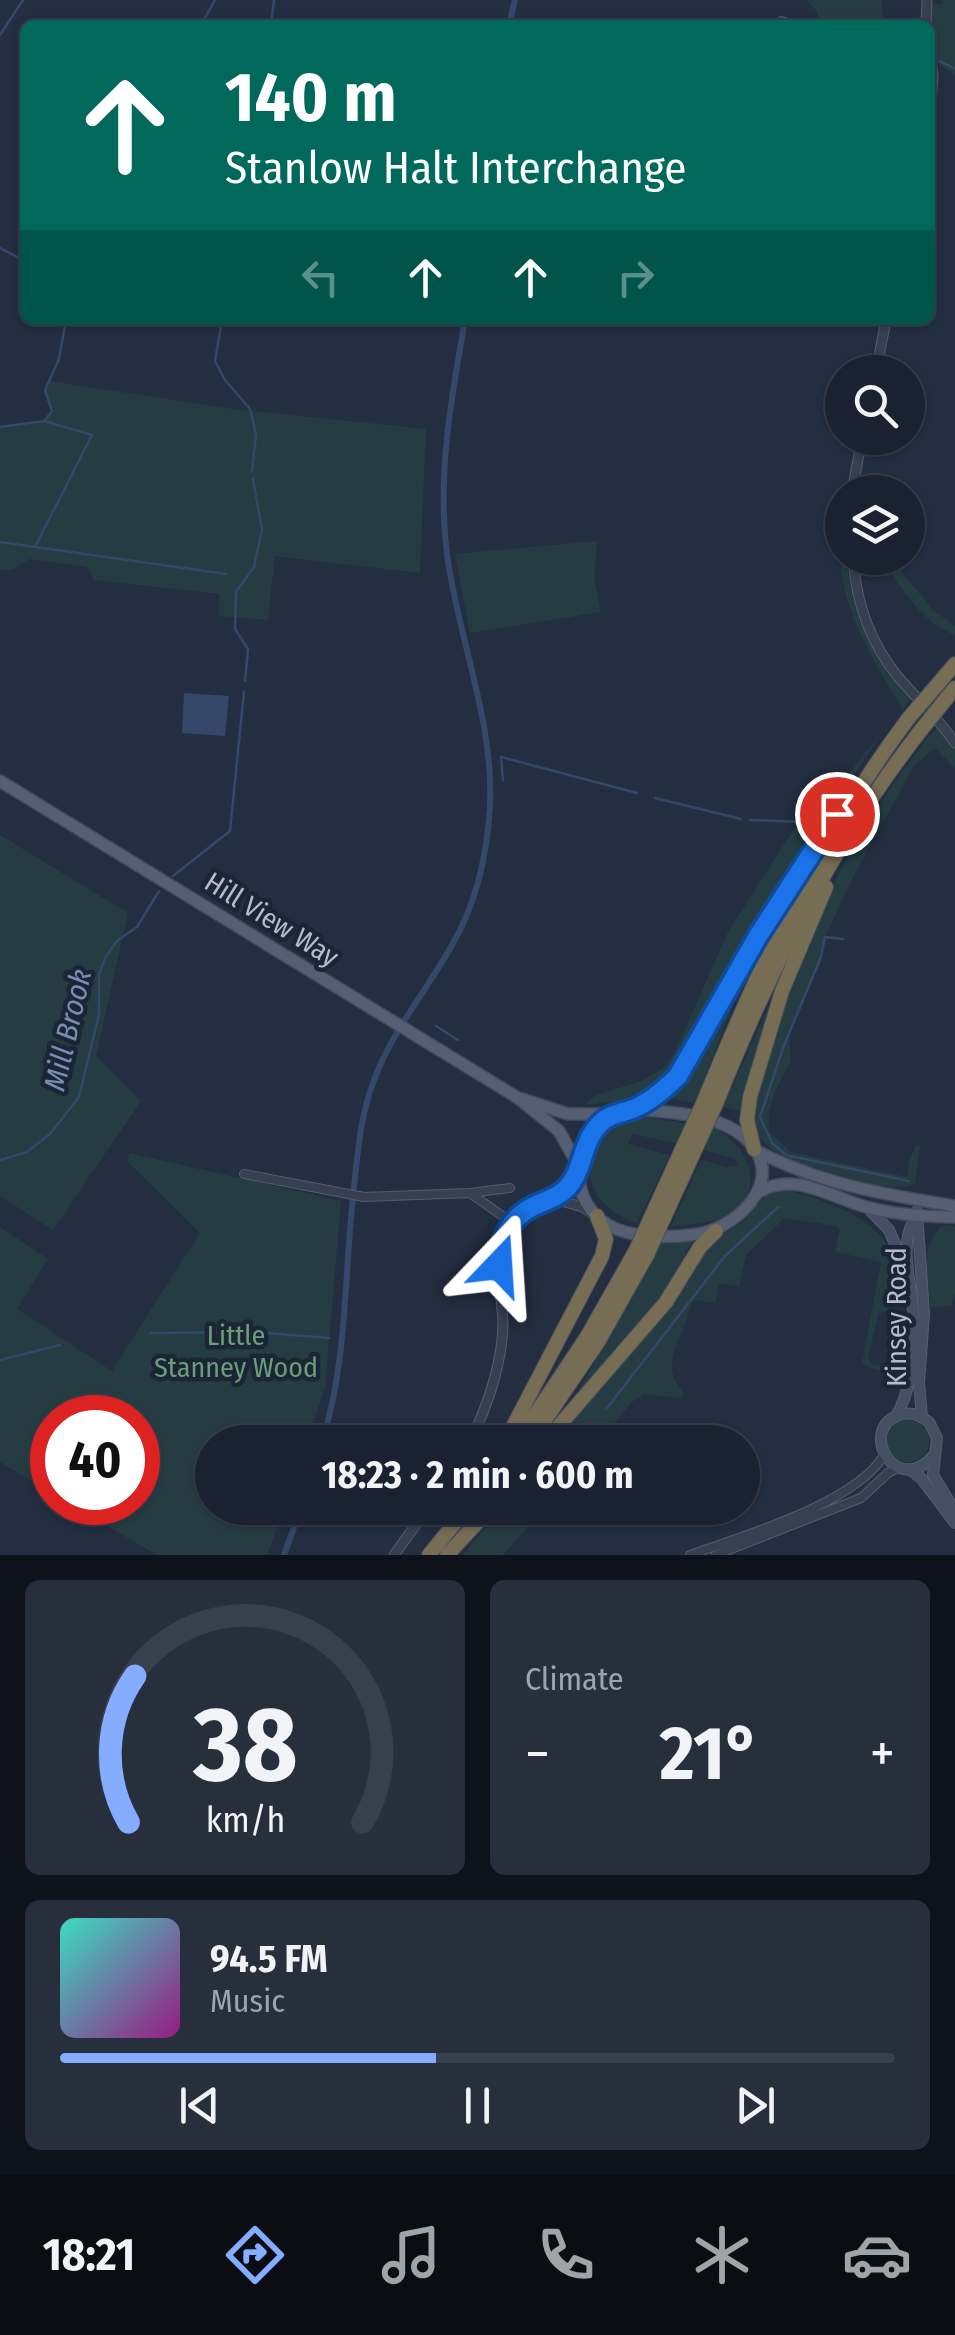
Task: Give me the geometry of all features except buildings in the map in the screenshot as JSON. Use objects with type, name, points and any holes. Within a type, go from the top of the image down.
[{"type":"highway","points":[[633,1109],[678,1076],[810,852],[908,720],[955,664]]},
{"type":"highway","points":[[542,1425],[598,1342],[794,926],[870,802],[955,688]]},
{"type":"highway","points":[[710,1102],[742,1007],[783,920],[868,774]]},
{"type":"highway","points":[[754,1149],[747,1120],[750,1097],[782,991],[806,929],[870,802]]},
{"type":"highway","points":[[514,1425],[602,1256],[606,1239],[596,1216]]},
{"type":"highway","points":[[561,1425],[666,1302],[700,1247],[716,1231]]},
{"type":"highway","points":[[529,1425],[642,1252]]},
{"type":"highway","points":[[430,1555],[453,1525]]},
{"type":"highway","points":[[445,1555],[468,1525]]},
{"type":"highway","points":[[445,1555],[474,1525]]},
{"type":"main road","name":"Hill View Way","points":[[0,781],[518,1098],[559,1130],[578,1166]]},
{"type":"main road","name":"Hill View Way","points":[[518,1098],[568,1114],[614,1114]]},
{"type":"main road","points":[[759,1192],[761,1176],[754,1149],[743,1136],[690,1115],[633,1109],[614,1114],[595,1130],[578,1166],[584,1196],[596,1216],[620,1231],[650,1235],[716,1231],[744,1212],[759,1192],[774,1184],[796,1183],[868,1208],[916,1218],[955,1217]]},
{"type":"main road","points":[[754,1149],[819,1178],[955,1206]]},
{"type":"main road","name":"Kinsey Road","points":[[918,1200],[918,1265],[924,1314],[919,1402],[922,1416]]},
{"type":"main road","points":[[868,1208],[889,1230],[906,1270]]},
{"type":"main road","name":"Kinsey Road","points":[[896,1416],[905,1400],[913,1340],[913,1308],[906,1270],[910,1225],[916,1218]]},
{"type":"main road","points":[[955,1511],[937,1486],[931,1465],[937,1438],[934,1429],[922,1416],[896,1416],[883,1430],[884,1455],[921,1478],[955,1524]]},
{"type":"main road","points":[[904,1468],[921,1466],[933,1456]]},
{"type":"street","points":[[879,355],[885,325]]},
{"type":"street","points":[[854,575],[867,628],[897,676],[955,742]]},
{"type":"street","points":[[478,1425],[501,1346],[500,1246],[512,1222],[534,1206],[554,1199],[572,1181],[578,1166]]},
{"type":"street","points":[[244,1174],[364,1197],[510,1188]]},
{"type":"street","points":[[470,1193],[512,1222]]},
{"type":"street","points":[[554,1199],[583,1207],[596,1216]]},
{"type":"street","points":[[690,1555],[840,1494],[863,1480],[884,1455]]},
{"type":"street","points":[[716,1555],[861,1498],[888,1472],[904,1468]]},
{"type":"street","points":[[394,1555],[416,1525]]},
{"type":"green space","points":[[806,0],[881,0],[883,20],[819,20],[817,11]]},
{"type":"green space","points":[[944,0],[955,0],[955,75],[935,62],[935,20],[931,20],[929,3],[941,4]]},
{"type":"green space","points":[[49,381],[233,409],[426,429],[420,573],[275,556],[268,620],[219,616],[219,594],[94,580],[87,567],[29,559],[12,570],[0,569],[0,427],[44,421],[52,411],[45,390]]},
{"type":"green space","points":[[597,541],[594,578],[601,612],[470,633],[455,554]]},
{"type":"green space","points":[[842,575],[848,575],[867,634],[911,699],[903,709],[869,651]]},
{"type":"green space","points":[[892,575],[904,575],[933,610],[955,626],[955,635],[931,621]]},
{"type":"green space","points":[[937,728],[955,749],[955,768],[935,748],[914,766],[855,873],[825,937],[821,957],[789,1033],[791,1061],[775,1091],[769,1113],[769,1132],[791,1152],[907,1177],[910,1158],[916,1145],[920,1146],[915,1184],[894,1187],[853,1179],[783,1156],[761,1138],[753,1110],[781,1013],[822,907],[877,808]]},
{"type":"green space","points":[[882,733],[755,923],[681,1056],[661,1083],[628,1100],[585,1105],[596,1095],[642,1081],[663,1068],[676,1050],[728,932],[799,821],[831,795]]},
{"type":"green space","points":[[0,835],[128,913],[96,1056],[141,1101],[53,1230],[0,1196]]},
{"type":"green space","points":[[762,943],[740,985],[695,1103],[663,1097],[675,1088]]},
{"type":"green space","points":[[771,1001],[740,1111],[723,1107]]},
{"type":"green space","points":[[642,1117],[686,1123],[676,1143],[632,1134],[628,1144],[670,1155],[637,1223],[616,1213],[600,1199],[588,1166],[592,1149],[602,1134],[619,1123]]},
{"type":"green space","points":[[713,1127],[726,1135],[745,1157],[751,1181],[748,1194],[740,1205],[719,1218],[671,1226],[701,1160],[727,1167],[738,1165],[736,1159],[703,1150]]},
{"type":"green space","name":"Little Stanney Wood","points":[[129,1153],[341,1201],[325,1388],[312,1425],[195,1425],[195,1525],[278,1525],[267,1555],[157,1555],[106,1525],[160,1525],[160,1395],[30,1395],[30,1480],[0,1462],[0,1227],[48,1259],[17,1309],[112,1371],[200,1233],[128,1162]]},
{"type":"green space","points":[[785,1189],[855,1216],[869,1225],[889,1248],[902,1307],[879,1313],[868,1357],[871,1364],[892,1368],[889,1373],[862,1363],[881,1262],[835,1252],[840,1230],[836,1226],[785,1218],[746,1255],[739,1286],[719,1283],[715,1303],[695,1300],[692,1304],[672,1362],[674,1377],[683,1392],[681,1398],[644,1394],[612,1425],[570,1425],[669,1309],[712,1240],[742,1223],[769,1192]]},
{"type":"green space","points":[[940,1227],[955,1227],[955,1293],[951,1306],[931,1307],[929,1246]]},
{"type":"green space","points":[[692,1241],[671,1283],[578,1392],[662,1243]]},
{"type":"green space","points":[[908,1420],[923,1426],[929,1441],[923,1456],[908,1462],[893,1456],[887,1441],[893,1426]]},
{"type":"green space","points":[[488,1525],[530,1525],[503,1555],[463,1555]]},
{"type":"water","points":[[184,693],[229,696],[225,736],[182,733]]},
{"type":"waterway","points":[[0,35],[23,0]]},
{"type":"waterway","points":[[204,20],[215,0]]},
{"type":"waterway","name":"Mill Brook","points":[[272,20],[274,0]]},
{"type":"waterway","points":[[510,20],[515,0]]},
{"type":"waterway","points":[[940,61],[955,69]]},
{"type":"waterway","points":[[0,248],[20,258]]},
{"type":"waterway","points":[[45,420],[52,411],[45,390],[59,359],[65,325]]},
{"type":"waterway","name":"Mill Brook","points":[[221,325],[215,361],[225,380],[250,409],[256,434],[252,471]]},
{"type":"waterway","points":[[326,1425],[341,1348],[354,1187],[365,1109],[380,1064],[468,913],[479,879],[488,825],[487,745],[453,592],[445,531],[444,470],[464,325]]},
{"type":"waterway","points":[[0,427],[44,421],[92,435],[36,545]]},
{"type":"waterway","name":"Mill Brook","points":[[245,681],[248,649],[235,629],[236,592],[254,567],[262,530],[253,479]]},
{"type":"waterway","points":[[0,542],[226,574]]},
{"type":"waterway","name":"Mill Brook","points":[[173,876],[230,831],[244,692]]},
{"type":"waterway","points":[[503,780],[501,757],[637,793]]},
{"type":"waterway","points":[[655,798],[741,819]]},
{"type":"waterway","points":[[750,820],[804,822]]},
{"type":"waterway","name":"Mill Brook","points":[[0,1160],[27,1152],[50,1134],[79,1097],[99,1014],[99,974],[106,956],[118,940],[137,927],[159,891]]},
{"type":"waterway","points":[[843,939],[825,937],[821,957],[783,1048],[760,1117],[772,1143],[786,1155],[909,1181]]},
{"type":"waterway","points":[[436,1026],[458,1040]]},
{"type":"waterway","points":[[607,1408],[725,1256],[778,1207]]},
{"type":"waterway","points":[[151,1333],[244,1332]]},
{"type":"waterway","points":[[253,1332],[329,1338]]},
{"type":"waterway","points":[[0,1360],[60,1345]]},
{"type":"waterway","points":[[284,1555],[295,1525]]},
{"type":"route","points":[[499,1265],[500,1246],[512,1222],[526,1210],[566,1190],[595,1130],[606,1119],[658,1094],[687,1064],[758,936],[837,814]]}]
